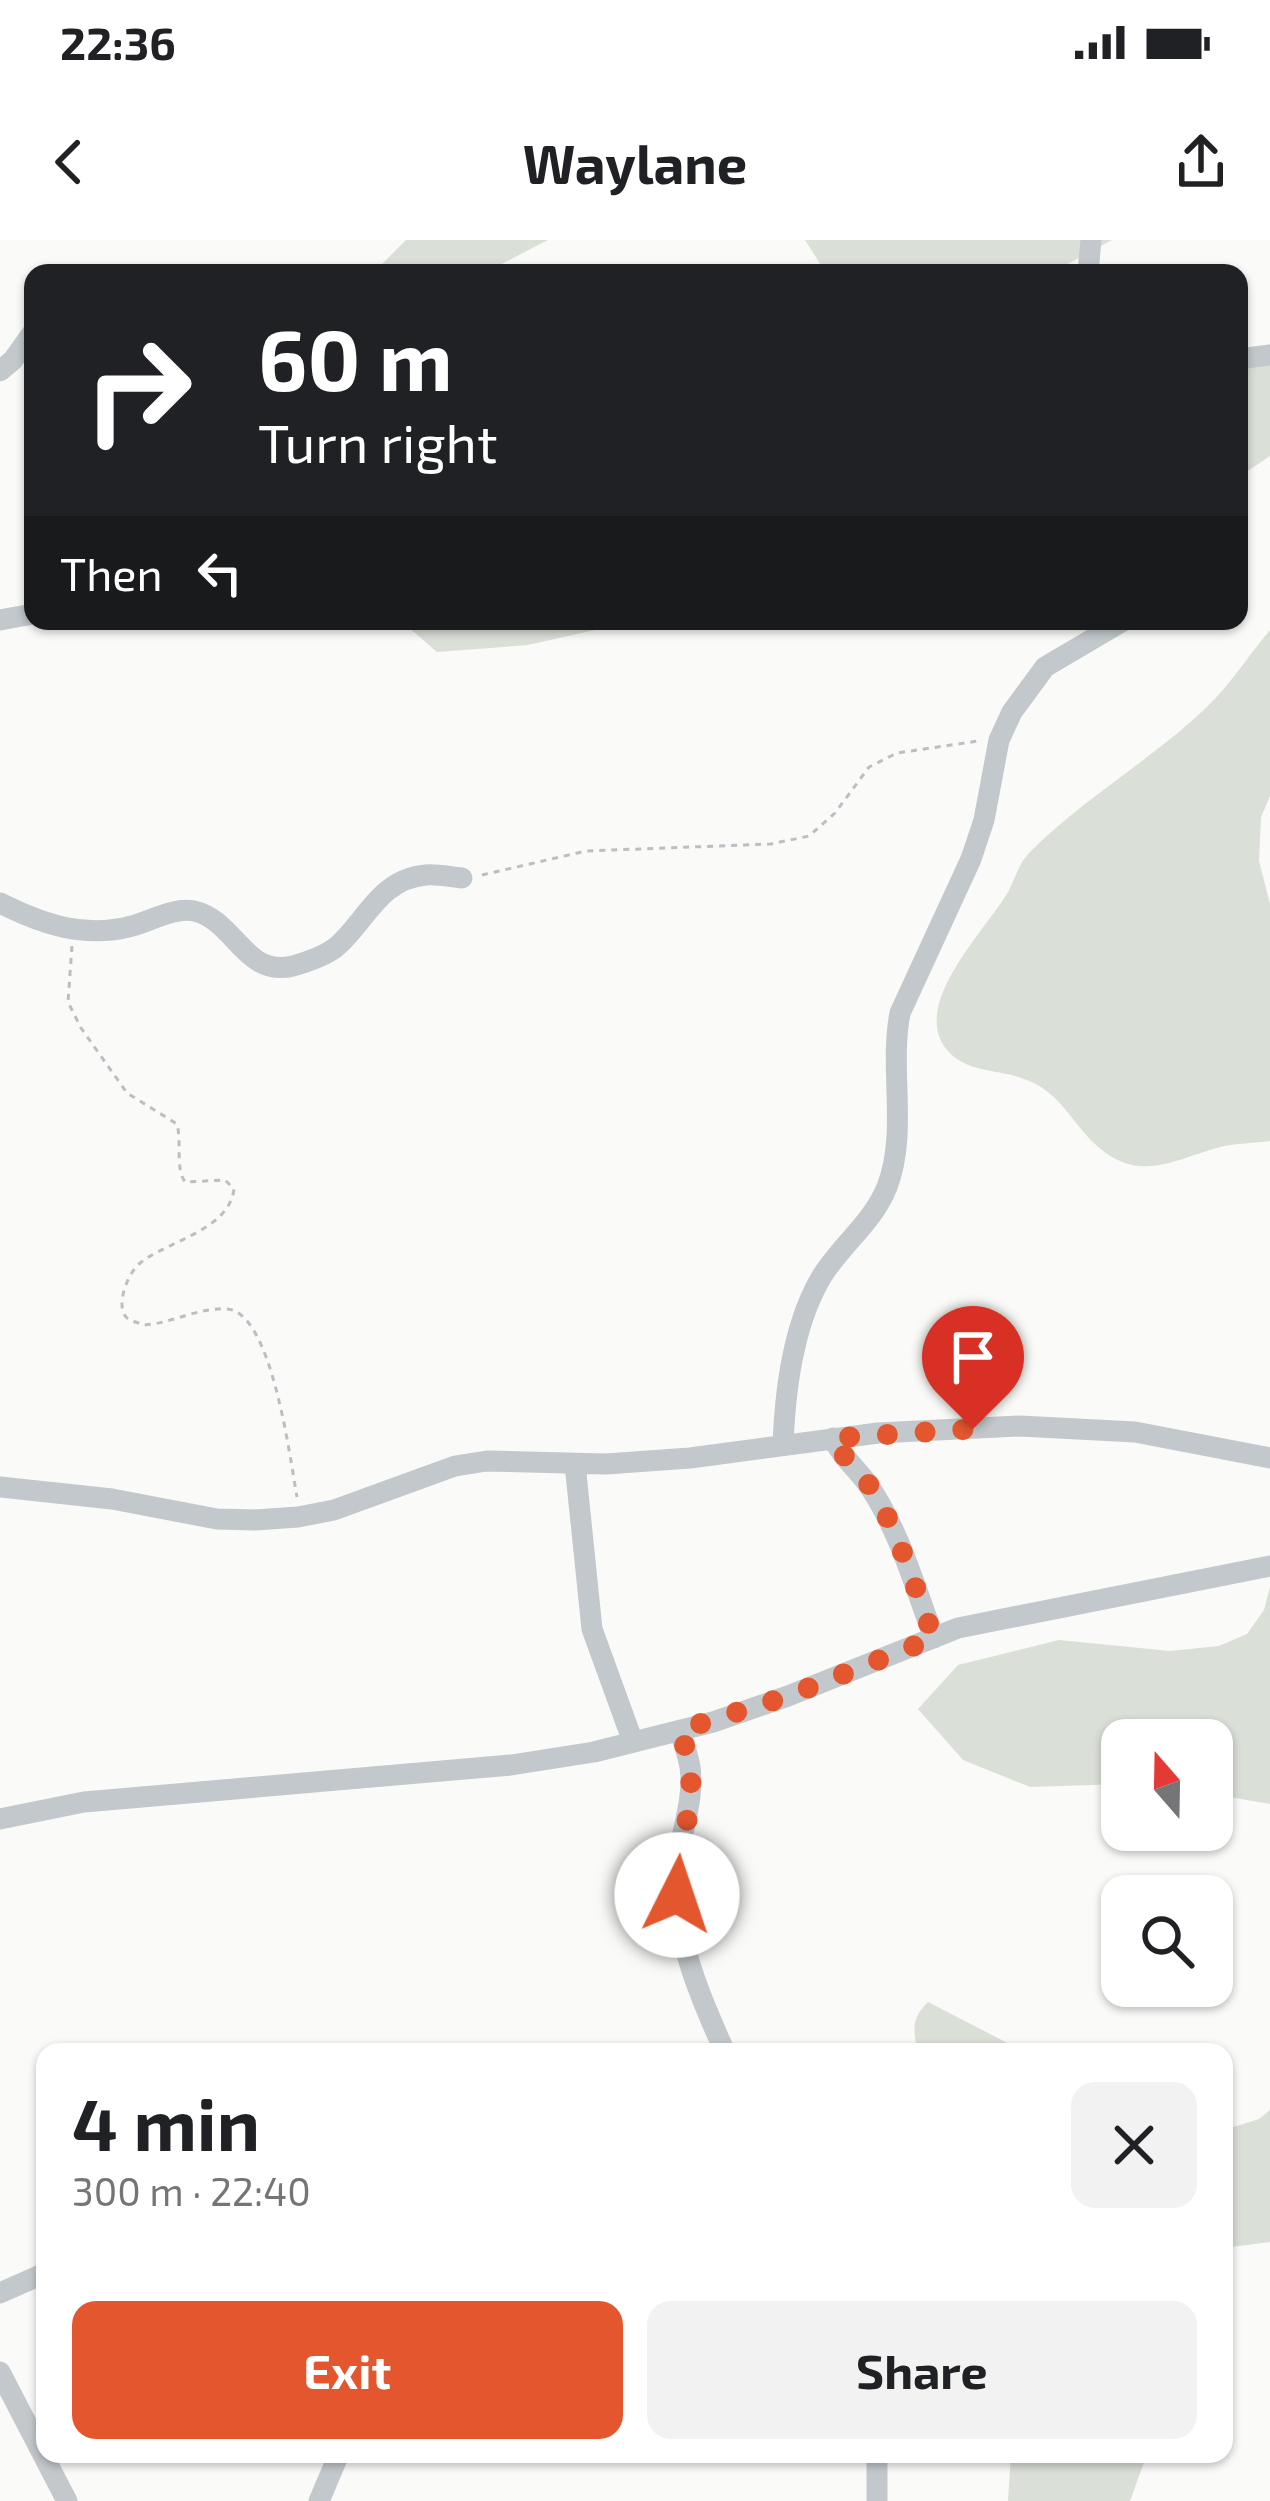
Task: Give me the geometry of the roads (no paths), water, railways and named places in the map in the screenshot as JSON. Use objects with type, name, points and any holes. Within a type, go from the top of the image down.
[{"type":"street","points":[[0,371],[24,345]]},
{"type":"street","points":[[783,1445],[785,1401],[805,1316],[820,1280],[861,1229],[889,1182],[896,1149],[895,1036],[900,1013],[971,859],[984,820],[999,740],[1023,696],[1046,667],[1108,630]]},
{"type":"street","points":[[0,903],[32,919],[74,930],[128,928],[178,911],[193,911],[208,917],[257,963],[276,969],[336,947],[362,913],[388,890],[423,875],[462,878]]},
{"type":"street","points":[[0,1487],[112,1499],[217,1519],[301,1517],[334,1510],[455,1466],[488,1461],[575,1464],[690,1458],[833,1438],[1020,1426],[1135,1432],[1270,1458]]},
{"type":"street","points":[[833,1438],[882,1510],[934,1638]]},
{"type":"street","points":[[575,1464],[592,1629],[634,1742]]},
{"type":"street","points":[[0,1819],[83,1802],[511,1765],[634,1742],[788,1696],[958,1628],[1270,1566]]},
{"type":"street","points":[[680,1730],[690,1767],[690,1795],[676,1870],[681,1932],[721,2043]]},
{"type":"street","points":[[0,2293],[36,2277]]},
{"type":"street","points":[[0,2372],[36,2441]]},
{"type":"street","points":[[47,2463],[67,2501]]},
{"type":"street","points":[[320,2501],[335,2463]]},
{"type":"street","points":[[877,2463],[877,2501]]}]
